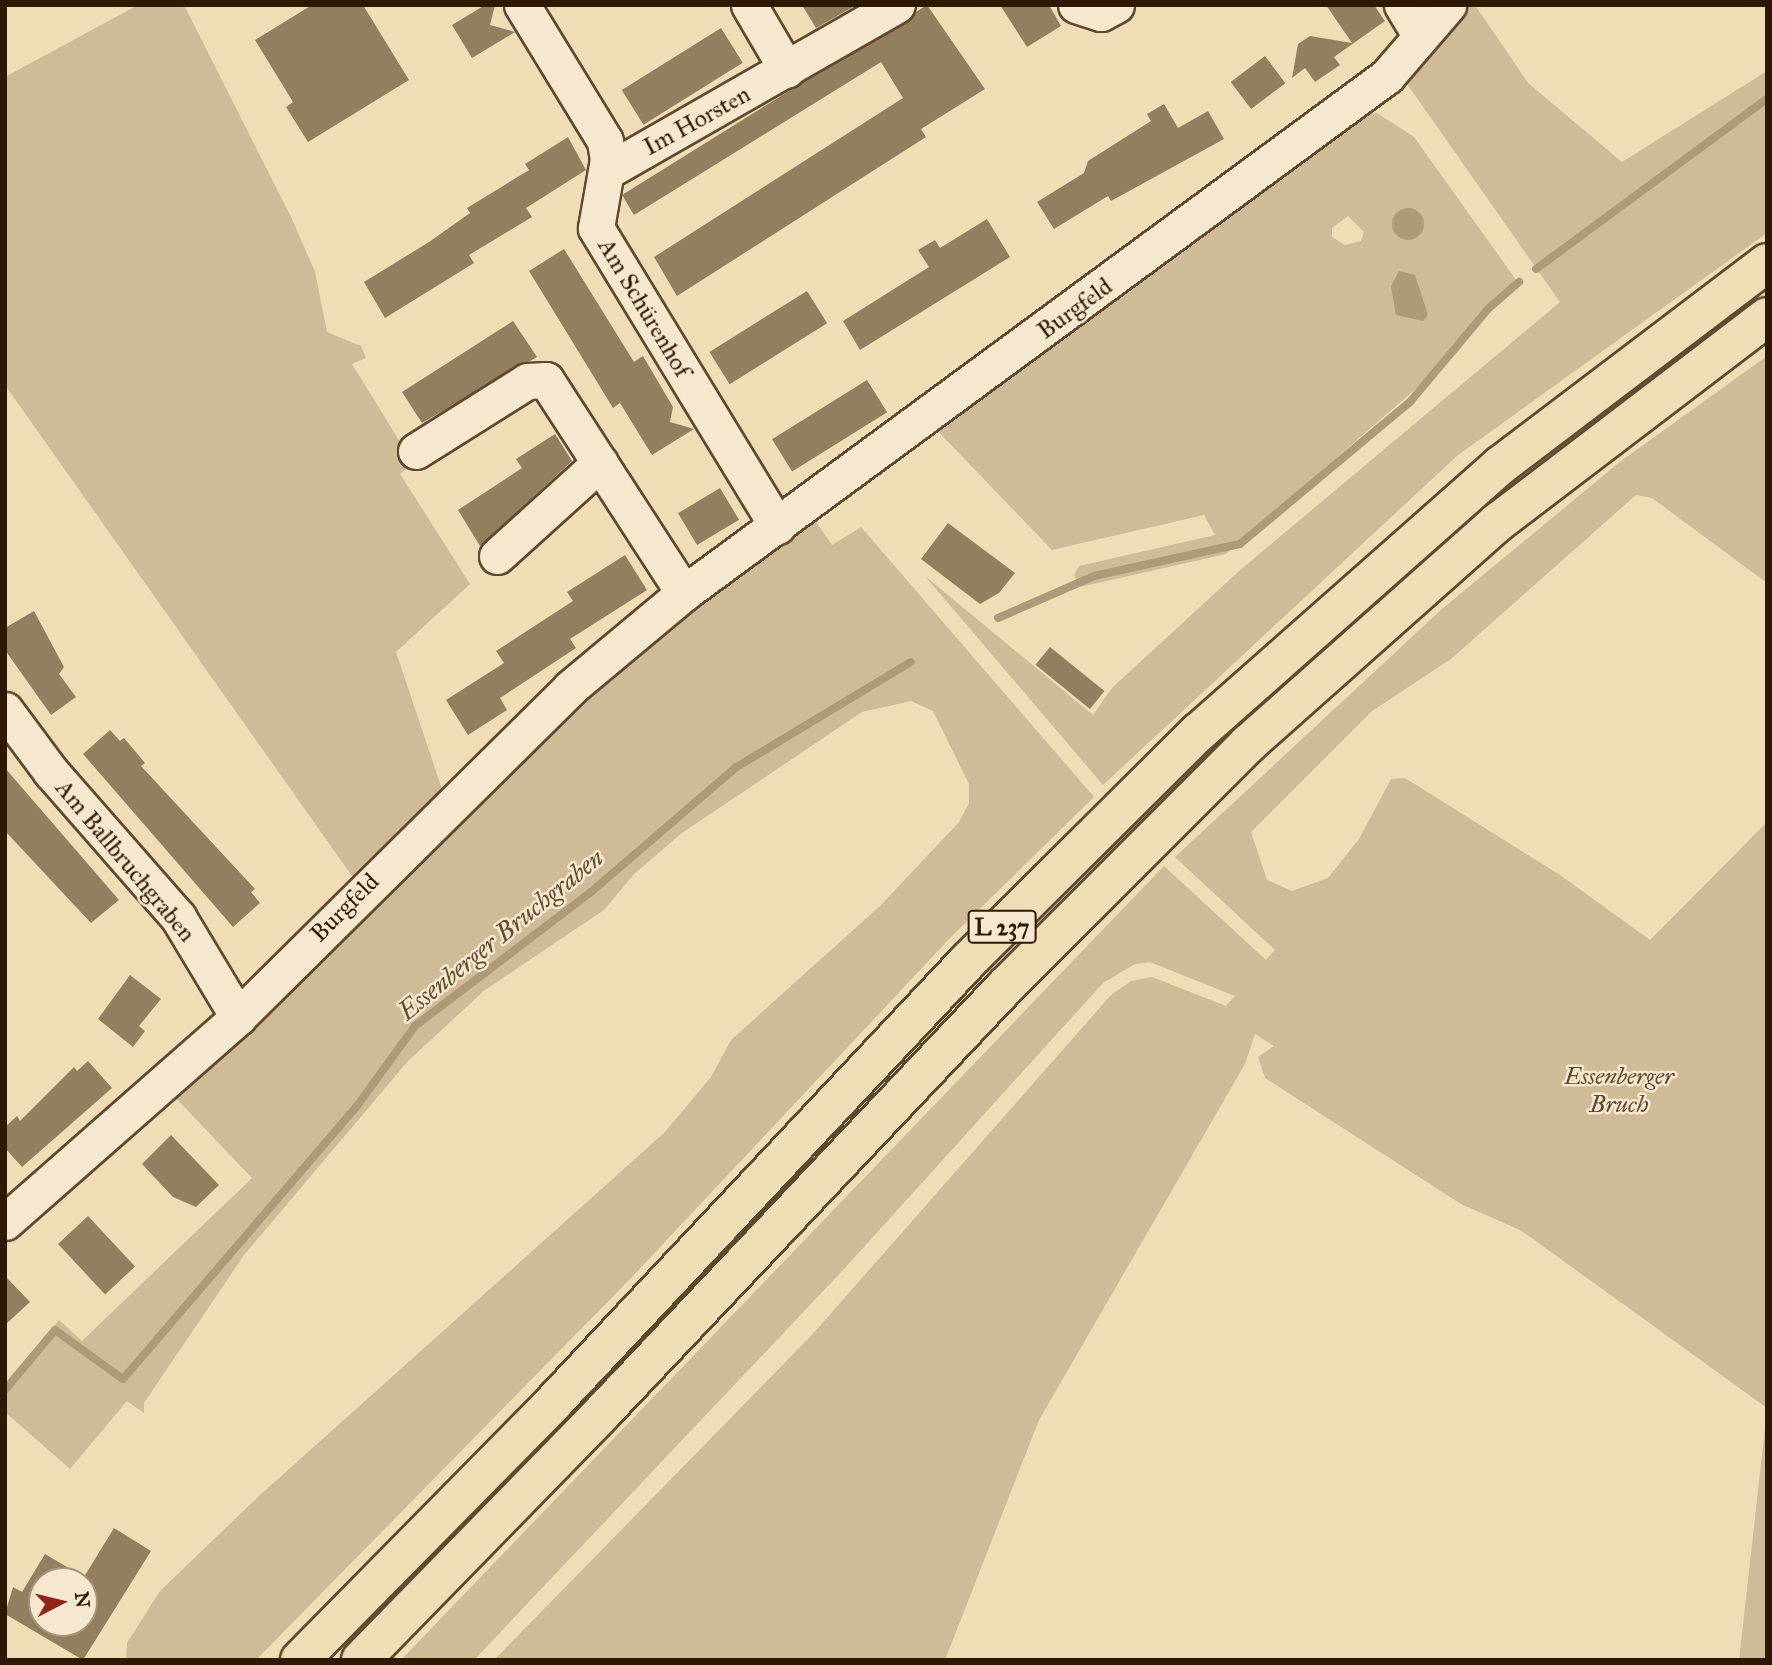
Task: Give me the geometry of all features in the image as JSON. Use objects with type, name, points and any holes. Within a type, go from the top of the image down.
[{"type":"highway","name":"L 237","points":[[300,1660],[553,1403],[968,961],[1199,732],[1501,465],[1767,262]]},
{"type":"highway","name":"L 237","points":[[360,1660],[601,1415],[1005,987],[1248,744],[1498,522],[1767,317]]},
{"type":"street","name":"Am Schürenhof","points":[[522,5],[604,141],[607,171],[596,229],[777,526]]},
{"type":"street","points":[[749,5],[787,70]]},
{"type":"street","name":"Im Horsten","points":[[607,171],[897,5]]},
{"type":"street","points":[[1076,5],[1101,13],[1116,5]]},
{"type":"street","points":[[1402,5],[1420,35]]},
{"type":"street","name":"Burgfeld","points":[[5,1222],[238,1017],[570,688],[684,593],[1239,189],[1387,76],[1448,5]]},
{"type":"street","points":[[416,452],[527,381],[546,380],[684,593]]},
{"type":"street","points":[[497,556],[600,463]]},
{"type":"street","name":"Am Ballbruchgraben","points":[[5,710],[51,772],[178,917],[238,1017]]},
{"type":"green space","points":[[138,5],[184,5],[292,219],[315,272],[327,332],[361,346],[366,358],[352,364],[413,463],[400,474],[470,584],[396,652],[442,789],[352,876],[5,385],[5,77]]},
{"type":"green space","points":[[1461,5],[1475,5],[1528,83],[1622,162],[1767,71],[1767,233],[1458,455],[1103,785],[925,576],[1093,715],[1112,688],[1239,571],[1560,302],[1400,74]]},
{"type":"green space","points":[[1377,113],[1414,137],[1519,284],[1480,319],[1458,352],[1226,554],[1080,587],[1074,575],[1079,566],[1215,535],[1204,515],[1052,550],[932,425],[1357,116]],"holes":[[[1348,216],[1364,232],[1361,241],[1345,245],[1332,237],[1332,228]]]},
{"type":"green space","name":"Essenberger Bruch","points":[[1767,356],[1767,583],[1652,498],[1636,495],[1451,659],[1372,711],[1251,832],[1267,880],[1292,891],[1328,878],[1359,839],[1391,779],[1405,778],[1560,875],[1650,940],[1767,822],[1767,1408],[1522,1231],[1461,1204],[1265,1078],[1258,1057],[1274,1046],[1255,1034],[1245,1064],[1039,1420],[945,1660],[494,1660],[811,1336],[1111,995],[1131,981],[1152,977],[1226,1006],[1235,996],[1150,962],[1135,964],[1103,983],[844,1269],[474,1660],[401,1660],[1164,866],[1266,960],[1275,950],[1175,857],[1442,609],[1621,461]]},
{"type":"green space","points":[[814,519],[832,545],[861,527],[1094,797],[951,937],[632,1277],[256,1660],[126,1660],[127,1643],[160,1591],[259,1496],[665,1132],[711,1077],[731,1040],[881,905],[959,822],[969,803],[969,784],[933,711],[911,701],[862,712],[682,833],[634,874],[604,910],[485,990],[408,1061],[244,1255],[144,1403],[144,1413],[127,1401],[70,1469],[5,1412],[5,1383],[59,1320],[82,1341],[252,1178],[171,1093],[580,696],[695,600]]},
{"type":"green space","points":[[1767,1411],[1767,1660],[1739,1660]]},
{"type":"shaded area","points":[[1408,208],[1420,212],[1424,224],[1420,236],[1408,240],[1396,236],[1392,224],[1396,212]]},
{"type":"shaded area","points":[[1399,271],[1415,275],[1428,315],[1423,321],[1396,315],[1391,286]]},
{"type":"building","points":[[312,5],[363,5],[409,80],[308,142],[286,107],[293,102],[255,40]]},
{"type":"building","points":[[485,5],[495,5],[490,25],[515,32],[472,58],[452,25]]},
{"type":"building","points":[[802,5],[852,5],[853,7],[816,28]]},
{"type":"building","points":[[927,5],[985,89],[921,129],[926,137],[677,296],[654,257],[903,98],[881,62],[634,215],[622,195]]},
{"type":"building","points":[[1000,5],[1049,5],[1061,26],[1027,47]]},
{"type":"building","points":[[1326,5],[1374,5],[1385,21],[1334,57],[1340,65],[1315,82],[1305,68],[1292,78],[1298,44],[1310,36],[1352,43]]},
{"type":"building","points":[[721,28],[743,63],[644,125],[622,90]]},
{"type":"building","points":[[1265,56],[1285,83],[1251,109],[1231,82]]},
{"type":"building","points":[[1164,104],[1178,128],[1208,111],[1224,139],[1111,201],[1108,196],[1054,229],[1037,202],[1084,173],[1088,161],[1151,121],[1147,114]]},
{"type":"building","points":[[568,137],[586,170],[526,208],[532,217],[469,255],[474,263],[385,318],[364,282],[470,213],[467,208],[529,170],[525,164]]},
{"type":"building","points":[[987,219],[1010,257],[860,350],[843,321],[929,267],[918,250],[935,240],[940,248]]},
{"type":"building","points":[[564,249],[634,362],[643,356],[673,407],[670,422],[694,429],[652,455],[620,403],[613,408],[529,271]]},
{"type":"building","points":[[807,291],[827,323],[730,384],[709,352]]},
{"type":"building","points":[[513,321],[537,357],[422,423],[402,392]]},
{"type":"building","points":[[867,380],[887,412],[792,472],[772,439]]},
{"type":"building","points":[[555,434],[572,461],[480,546],[458,510],[522,468],[516,459]]},
{"type":"building","points":[[720,488],[739,520],[697,545],[678,513]]},
{"type":"building","points":[[948,523],[1015,573],[999,593],[980,604],[921,559]]},
{"type":"building","points":[[625,555],[647,590],[570,639],[576,648],[500,698],[507,710],[468,735],[446,700],[504,663],[496,651],[573,601],[567,592]]},
{"type":"building","points":[[34,611],[64,667],[59,674],[76,697],[51,715],[5,650],[5,628]]},
{"type":"building","points":[[1050,647],[1104,691],[1090,709],[1036,665]]},
{"type":"building","points":[[110,730],[120,741],[124,738],[145,763],[141,766],[255,889],[251,892],[260,903],[233,927],[83,754]]},
{"type":"building","points":[[5,768],[119,900],[91,923],[5,831]]},
{"type":"building","points":[[130,975],[161,999],[139,1026],[145,1031],[133,1047],[98,1019]]},
{"type":"building","points":[[88,1061],[112,1088],[22,1167],[5,1148],[5,1127],[17,1116],[20,1121],[74,1067],[77,1071]]},
{"type":"building","points":[[171,1135],[219,1185],[196,1207],[173,1197],[142,1164]]},
{"type":"building","points":[[88,1216],[135,1266],[105,1294],[58,1244]]},
{"type":"building","points":[[5,1276],[30,1302],[5,1325]]},
{"type":"building","points":[[114,1528],[151,1551],[98,1636],[98,1567],[90,1567]]},
{"type":"building","points":[[45,1554],[67,1567],[37,1567]]},
{"type":"building","points":[[28,1582],[28,1628],[5,1614],[13,1587],[22,1592]]},
{"type":"building","points":[[44,1637],[97,1637],[83,1660]]},
{"type":"waterway","name":"Essenberger Bruchgraben","points":[[1536,269],[1767,99]]},
{"type":"waterway","name":"Essenberger Bruchgraben","points":[[998,618],[1094,576],[1240,544],[1410,402],[1489,308],[1519,282]]},
{"type":"waterway","name":"Essenberger Bruchgraben","points":[[5,1390],[55,1330],[123,1379],[357,1106],[415,1026],[591,892],[735,768],[911,662]]}]
